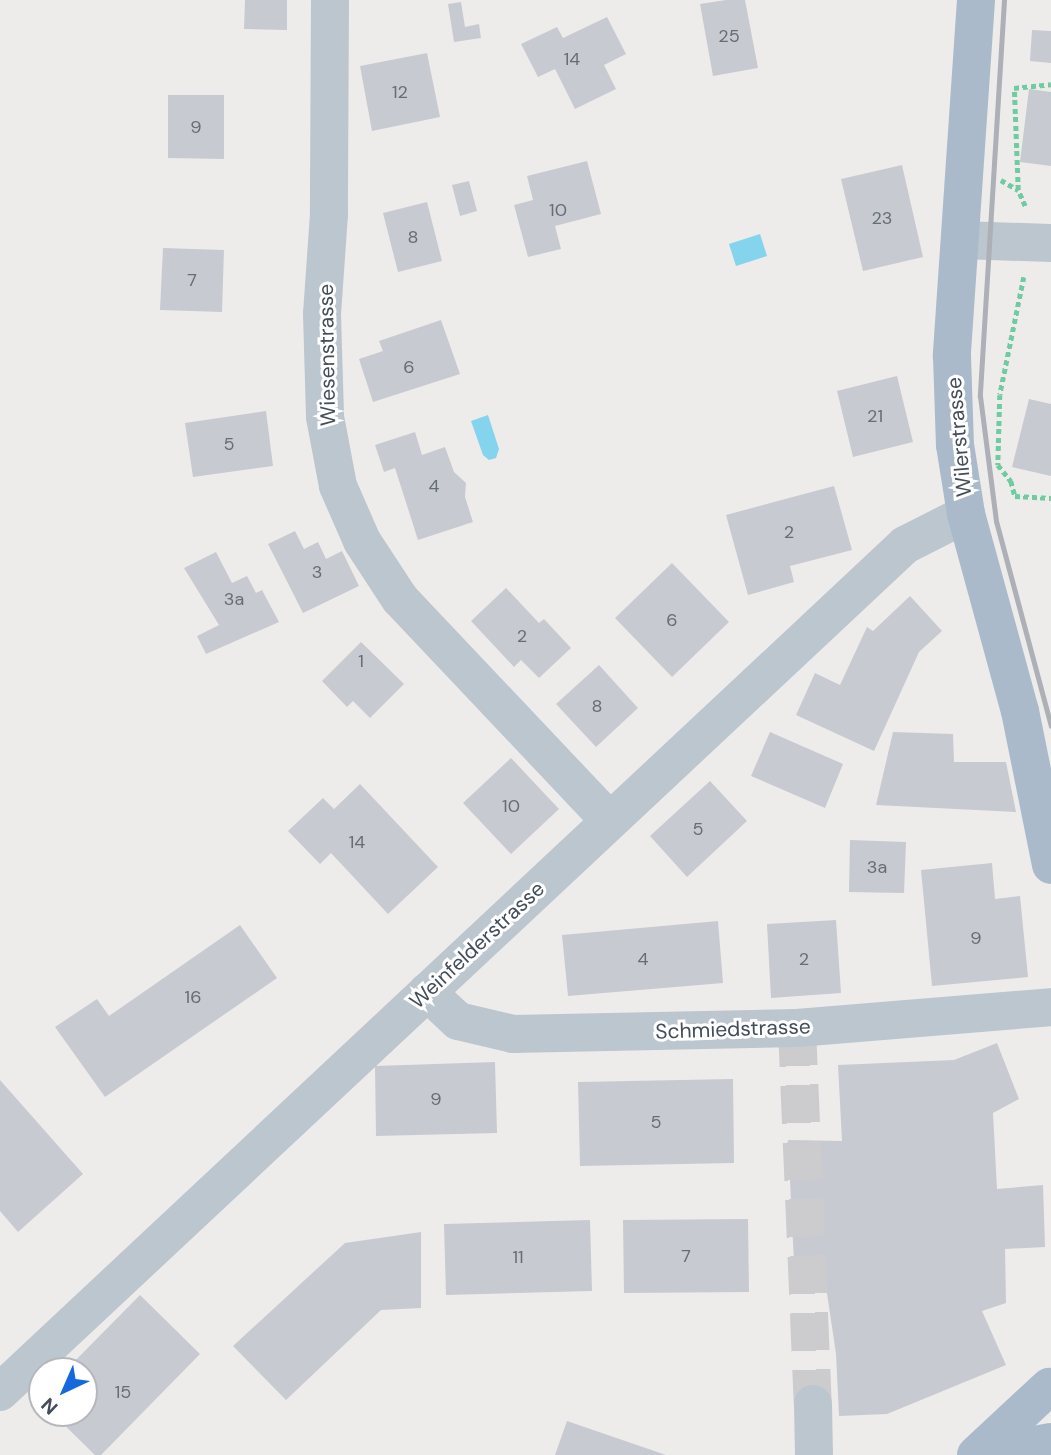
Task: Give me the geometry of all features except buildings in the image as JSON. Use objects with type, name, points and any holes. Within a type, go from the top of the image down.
[{"type":"main road","name":"Wilerstrasse","points":[[976,0],[952,356],[955,445],[966,514],[1020,711],[1051,865]]},
{"type":"main road","points":[[977,1455],[1050,1393]]},
{"type":"main road","points":[[977,1455],[1051,1442]]},
{"type":"street","name":"Wiesenstrasse","points":[[330,0],[329,214],[323,314],[325,416],[338,486],[362,541],[400,599],[608,820]]},
{"type":"street","points":[[960,240],[1051,243]]},
{"type":"street","name":"Weinfelderstrasse","points":[[0,1392],[608,820],[905,545],[966,514]]},
{"type":"street","name":"Schmiedstrasse","points":[[427,992],[458,1021],[513,1034],[797,1028],[1051,1007]]},
{"type":"street","points":[[813,1404],[814,1455]]},
{"type":"path","points":[[1018,190],[1014,88],[1051,84]]},
{"type":"path","points":[[1024,272],[1000,395],[998,465],[1011,481],[1015,496],[1051,498]]},
{"type":"water","points":[[760,234],[767,256],[736,266],[729,244]]},
{"type":"water","points":[[488,415],[499,449],[496,458],[489,460],[483,455],[471,421]]},
{"type":"tunnel","points":[[797,1028],[813,1404]]},
{"type":"railway","points":[[1004,0],[980,396],[996,521],[1051,726]]}]
